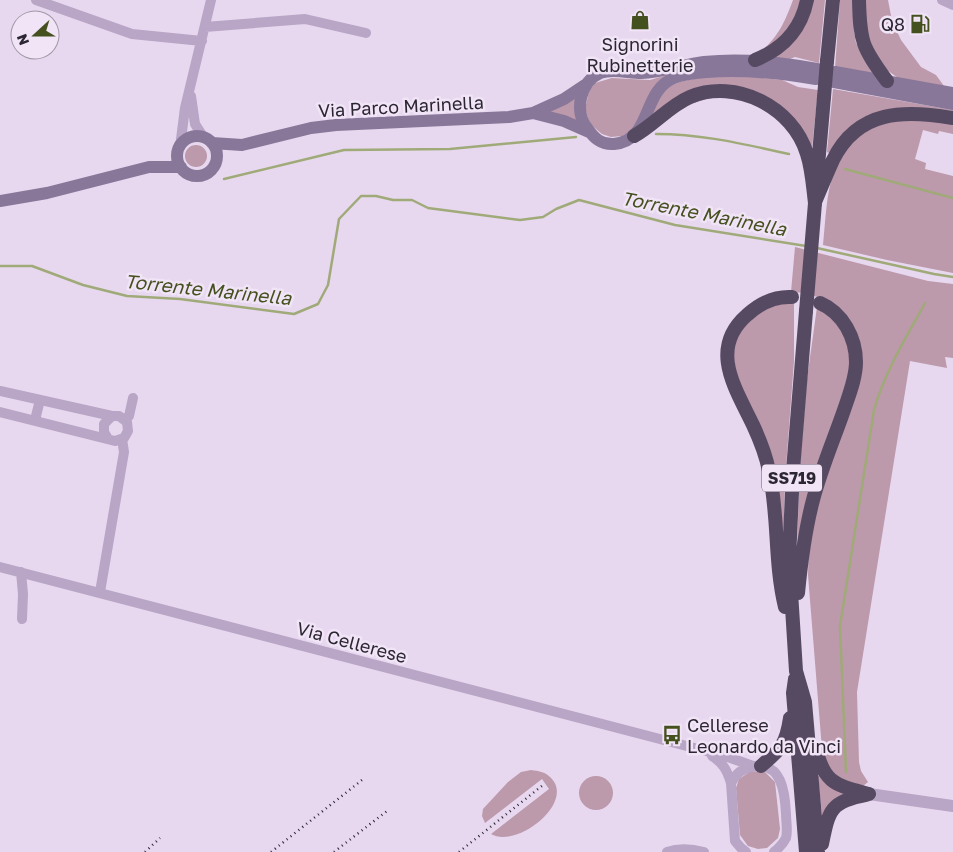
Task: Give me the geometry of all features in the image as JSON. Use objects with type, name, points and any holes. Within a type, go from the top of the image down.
[{"type":"highway","points":[[755,60],[775,51],[790,38],[802,19],[807,0]]},
{"type":"highway","name":"SS719","points":[[819,852],[805,702],[796,671],[789,560],[806,311],[832,0]]},
{"type":"highway","points":[[859,0],[861,38],[868,55],[886,81]]},
{"type":"highway","points":[[634,136],[646,130],[679,103],[700,94],[725,91],[749,96],[770,106],[793,126],[807,153],[815,203]]},
{"type":"highway","points":[[815,203],[834,158],[845,142],[864,126],[882,116],[890,114],[904,113],[953,118]]},
{"type":"highway","points":[[792,297],[772,300],[756,307],[746,316],[730,340],[728,359],[730,378],[760,441],[769,470],[779,574],[794,644]]},
{"type":"highway","points":[[794,644],[802,552],[813,499],[849,394],[856,362],[854,345],[843,321],[834,311],[820,303]]},
{"type":"highway","name":"SS719","points":[[796,671],[793,693],[806,852]]},
{"type":"highway","points":[[757,766],[777,752],[784,744],[788,732],[793,693]]},
{"type":"highway","points":[[805,702],[819,764],[824,772],[835,783],[869,794]]},
{"type":"highway","points":[[819,852],[829,816],[834,808],[849,798],[869,794]]},
{"type":"main road","points":[[533,113],[564,99],[585,85],[592,77],[606,72],[641,73],[706,62],[755,60],[953,94]]},
{"type":"main road","points":[[585,85],[580,109],[583,123],[599,141],[609,144],[621,143],[634,136],[645,122],[651,101],[658,88],[671,79],[678,76],[720,71],[754,71],[783,74],[826,73],[953,104]]},
{"type":"main road","points":[[533,113],[564,121],[591,133]]},
{"type":"main road","name":"Via Parco Marinella","points":[[208,140],[242,145],[311,128],[336,125],[468,120],[533,113]]},
{"type":"main road","points":[[148,168],[179,148],[186,140],[192,137],[208,140],[217,153],[216,164],[208,173],[196,176],[185,172],[181,167],[178,156],[179,148]]},
{"type":"main road","name":"Via Parco Marinella","points":[[216,164],[242,145]]},
{"type":"main road","points":[[0,201],[47,193],[148,168],[181,167]]},
{"type":"street","points":[[36,0],[132,34],[202,41]]},
{"type":"street","points":[[179,148],[186,108],[211,0]]},
{"type":"street","points":[[942,0],[953,5]]},
{"type":"street","points":[[205,27],[305,19],[366,33]]},
{"type":"street","points":[[190,92],[195,124],[208,140]]},
{"type":"street","points":[[0,391],[119,416],[125,419],[128,431],[127,435],[116,441],[0,412]]},
{"type":"street","points":[[125,419],[129,416],[133,398]]},
{"type":"street","points":[[34,420],[40,400]]},
{"type":"street","points":[[107,438],[104,432],[104,424],[112,416]]},
{"type":"street","points":[[100,592],[124,452],[122,439]]},
{"type":"street","name":"Via Cellerese","points":[[0,567],[730,757],[772,770],[782,782],[785,796],[787,836],[782,846],[774,852]]},
{"type":"street","points":[[21,572],[23,594],[22,619]]},
{"type":"street","points":[[702,750],[721,762],[726,770],[731,783],[735,841],[745,852]]},
{"type":"street","points":[[731,783],[740,771],[757,766]]},
{"type":"street","points":[[869,794],[953,806]]},
{"type":"street","points":[[667,852],[674,850],[704,852]]},
{"type":"shaded area","points":[[793,0],[803,0],[786,36],[760,53],[780,29]]},
{"type":"shaded area","points":[[811,0],[825,0],[819,63],[795,57],[790,59],[774,58]]},
{"type":"shaded area","points":[[840,0],[853,0],[856,43],[873,71],[872,73],[835,68]]},
{"type":"shaded area","points":[[862,0],[888,0],[892,21],[901,40],[921,67],[936,75],[944,86],[898,78],[883,67],[870,52]]},
{"type":"shaded area","points":[[670,74],[634,130],[622,136],[611,137],[602,134],[590,124],[585,109],[589,91],[595,83],[612,78],[650,80]]},
{"type":"shaded area","points":[[744,76],[782,80],[798,87],[818,90],[812,148],[741,88],[653,116],[655,102],[663,92],[673,85],[687,80],[702,78]]},
{"type":"shaded area","points":[[833,89],[953,111],[905,109],[829,153],[827,152]]},
{"type":"shaded area","points":[[578,94],[579,123],[543,111]]},
{"type":"shaded area","points":[[893,118],[953,122],[953,134],[939,131],[938,134],[923,130],[915,159],[926,163],[925,169],[953,176],[953,273],[823,245],[831,181],[843,153],[867,129]]},
{"type":"shaded area","points":[[196,145],[204,148],[207,156],[204,164],[196,167],[188,164],[185,156],[188,148]]},
{"type":"shaded area","points":[[795,247],[928,281],[953,284],[953,358],[945,357],[947,368],[910,361],[857,692],[859,762],[861,771],[868,782],[863,786],[843,783],[823,762],[808,575],[811,524],[860,368],[827,301],[807,293],[791,292]]},
{"type":"shaded area","points":[[794,302],[794,361],[785,480],[783,555],[777,496],[736,381],[733,348],[740,331],[765,307]]},
{"type":"shaded area","points":[[817,307],[830,314],[848,342],[851,367],[797,548],[800,464],[807,379]]},
{"type":"shaded area","points":[[540,771],[547,775],[552,779],[557,789],[555,800],[549,811],[539,822],[527,830],[502,837],[491,834],[549,789],[542,779],[485,823],[482,816],[483,809],[508,782],[521,772]]},
{"type":"shaded area","points":[[751,771],[765,772],[775,782],[780,829],[778,838],[767,848],[758,849],[748,846],[740,835],[736,788],[739,779]]},
{"type":"shaded area","points":[[596,776],[603,777],[608,781],[612,786],[612,800],[608,805],[603,809],[596,810],[589,809],[584,805],[580,800],[579,793],[580,786],[584,781],[589,777]]},
{"type":"shaded area","points":[[818,776],[847,793],[823,815],[822,815]]},
{"type":"waterway","points":[[656,134],[707,138],[789,154]]},
{"type":"waterway","points":[[224,179],[344,150],[450,149],[576,137]]},
{"type":"waterway","points":[[845,169],[953,198]]},
{"type":"waterway","name":"Torrente Marinella","points":[[0,266],[32,266],[83,285],[127,296],[180,299],[294,314],[318,304],[328,285],[339,219],[361,196],[412,200],[428,208],[520,220],[543,217],[556,209],[579,200],[675,225],[806,246]]},
{"type":"waterway","name":"Torrente Marinella","points":[[817,248],[953,277]]},
{"type":"waterway","points":[[846,772],[840,626],[874,410],[890,368],[925,303]]},
{"type":"railway","points":[[271,852],[362,780]]},
{"type":"railway","points":[[459,852],[543,785]]},
{"type":"railway","points":[[334,852],[387,811]]},
{"type":"railway","points":[[145,852],[160,838]]},
{"type":"place","name":"Signorini Rubinetterie","points":[[640,20]]},
{"type":"place","name":"Q8","points":[[920,24]]},
{"type":"place","name":"Cellerese Leonardo da Vinci","points":[[672,735]]}]
